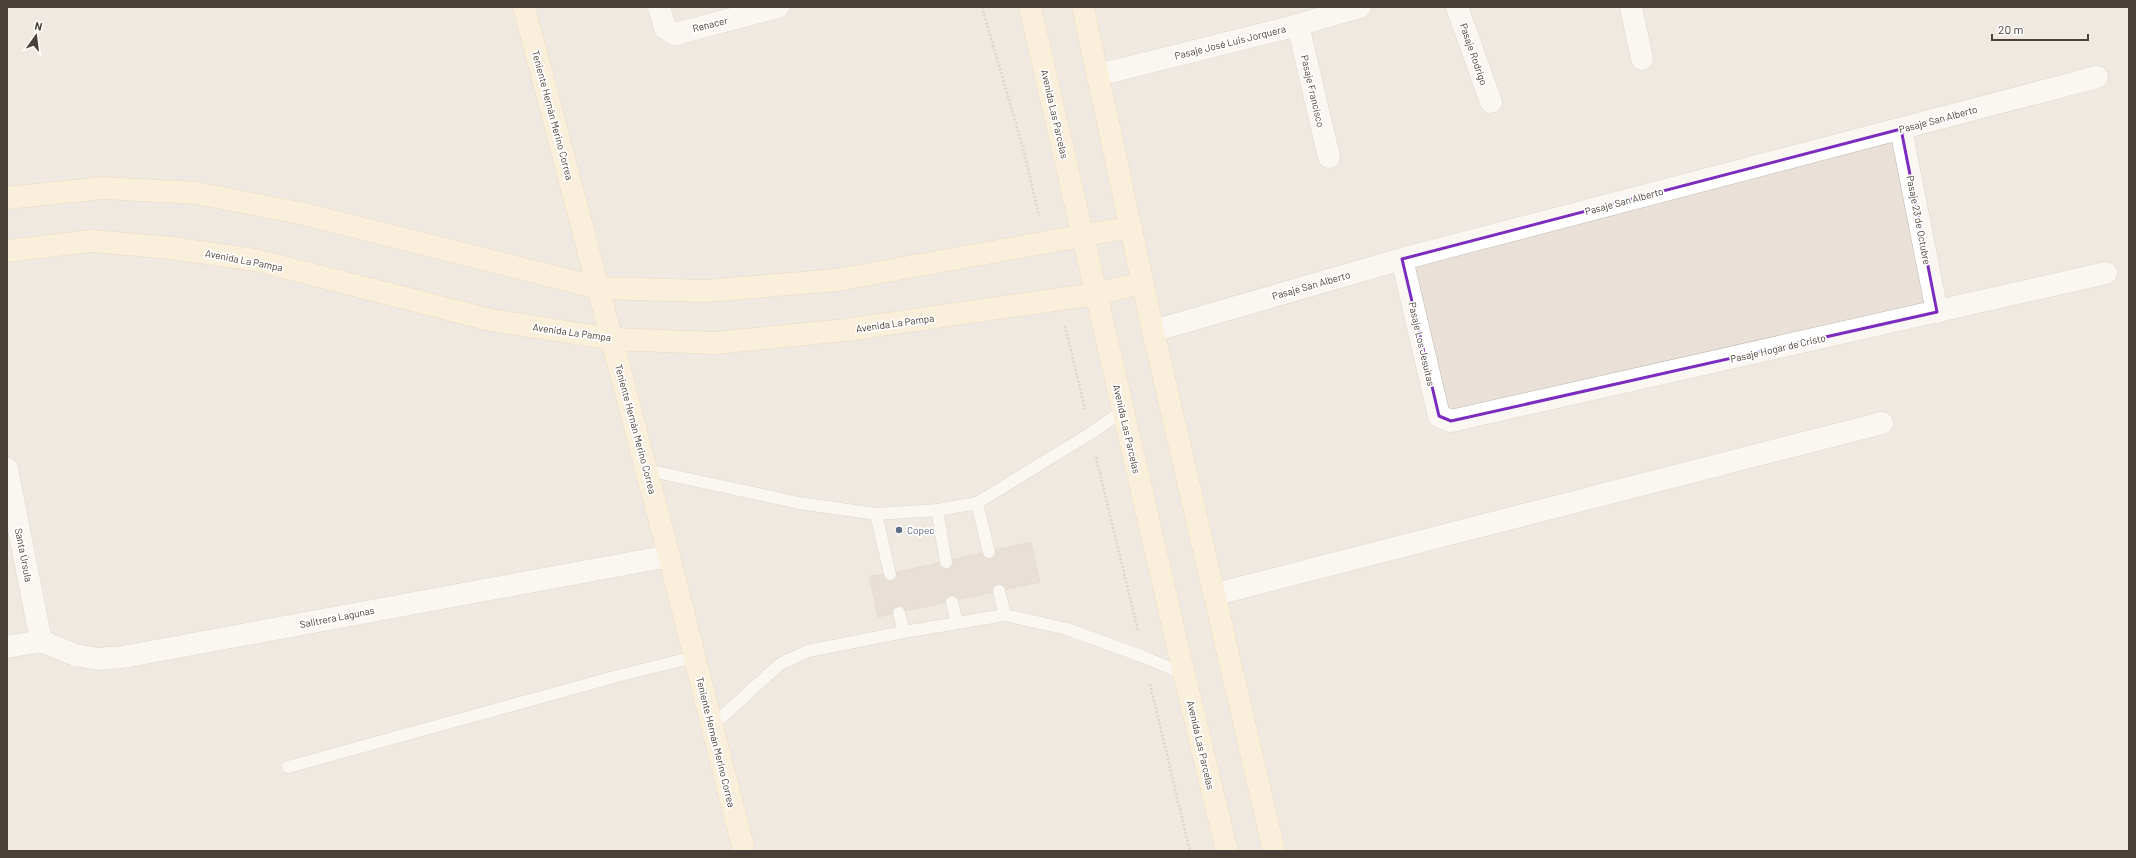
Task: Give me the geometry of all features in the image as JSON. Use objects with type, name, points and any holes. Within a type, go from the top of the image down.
[{"type":"street","name":"Teniente Hernán Merino Correa","points":[[524,7],[647,470],[744,851]]},
{"type":"street","name":"Renacer","points":[[659,7],[665,28],[675,34],[778,7]]},
{"type":"street","name":"Avenida Las Parcelas","points":[[1030,7],[1184,674],[1227,851]]},
{"type":"street","points":[[1083,7],[1153,331],[1216,594],[1274,851]]},
{"type":"street","name":"Pasaje José Luis Jorquera","points":[[1098,75],[1298,25],[1360,7]]},
{"type":"street","name":"Pasaje Rodrigo","points":[[1458,7],[1491,102]]},
{"type":"street","points":[[1631,7],[1642,59]]},
{"type":"street","name":"Pasaje Francisco","points":[[1298,25],[1329,157]]},
{"type":"street","name":"Pasaje San Alberto","points":[[1153,331],[1402,259],[2097,77]]},
{"type":"street","name":"Pasaje 23 de Octubre","points":[[1901,129],[1937,312]]},
{"type":"street","points":[[7,198],[102,188],[196,193],[304,214],[599,288],[706,291],[837,280],[1083,237],[1131,227]]},
{"type":"street","name":"Avenida La Pampa","points":[[7,251],[91,241],[172,248],[255,260],[491,320],[612,339],[715,343],[846,330],[1096,294],[1143,283]]},
{"type":"street","name":"Pasaje Los Jesuitas","points":[[1402,259],[1439,416],[1450,421]]},
{"type":"street","name":"Pasaje Hogar de Cristo","points":[[1450,421],[2106,273]]},
{"type":"street","points":[[1216,594],[1882,423]]},
{"type":"street","name":"Santa Úrsula","points":[[7,469],[41,641]]},
{"type":"street","name":"Salitrera Lagunas","points":[[41,641],[75,655],[99,659],[123,657],[669,556]]},
{"type":"street","points":[[7,647],[41,641]]},
{"type":"lane","points":[[647,470],[799,503],[876,514],[937,510],[976,503],[1123,411]]},
{"type":"lane","points":[[976,503],[989,552]]},
{"type":"lane","points":[[937,510],[946,562]]},
{"type":"lane","points":[[876,514],[890,574]]},
{"type":"lane","points":[[999,592],[1005,615]]},
{"type":"lane","points":[[952,602],[957,623]]},
{"type":"lane","points":[[900,613],[904,632]]},
{"type":"lane","points":[[712,726],[780,664],[808,651],[904,632],[1005,615],[1067,629],[1144,657],[1184,674]]},
{"type":"lane","points":[[288,768],[625,674],[694,657]]},
{"type":"highlighted area","points":[[1901,129],[1937,312],[1451,421],[1439,416],[1402,259]]},
{"type":"shaded area","points":[[7,7],[2129,7],[2129,851],[7,851]]},
{"type":"building","points":[[1031,542],[1040,582],[878,617],[869,576],[890,574]]},
{"type":"place","name":"Copec","points":[[899,530]]}]
